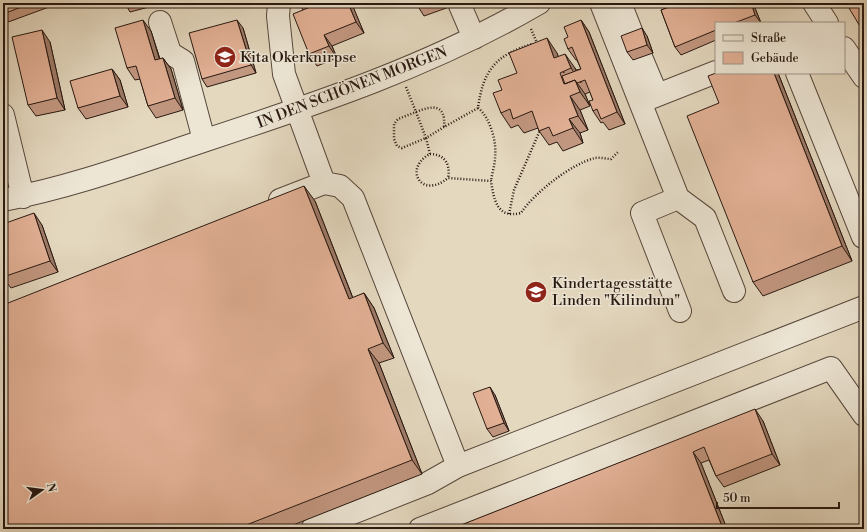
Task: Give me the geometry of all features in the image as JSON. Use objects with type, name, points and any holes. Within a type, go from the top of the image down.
[{"type":"street","points":[[279,3],[278,16],[284,74],[324,183]]},
{"type":"street","points":[[459,3],[474,38]]},
{"type":"street","name":"IN DEN SCHÖNEN MORGEN","points":[[13,199],[66,186],[298,110],[399,72],[474,38],[539,3]]},
{"type":"street","points":[[601,3],[648,98]]},
{"type":"street","points":[[620,3],[638,49],[648,98],[678,198],[705,218],[734,291]]},
{"type":"street","points":[[814,3],[826,22]]},
{"type":"street","points":[[160,22],[170,53],[183,61],[204,140]]},
{"type":"street","points":[[845,49],[864,77]]},
{"type":"street","points":[[648,98],[715,72]]},
{"type":"street","points":[[797,74],[863,237]]},
{"type":"street","points":[[3,115],[13,199]]},
{"type":"street","points":[[265,206],[324,183],[340,186],[353,198],[458,466]]},
{"type":"street","points":[[678,198],[642,213],[680,311]]},
{"type":"street","points":[[312,529],[428,483],[458,466],[864,307]]},
{"type":"street","points":[[420,529],[832,368],[862,409]]},
{"type":"path","points":[[541,47],[537,43],[518,49],[501,58],[489,72],[480,92],[478,108],[485,117],[494,141],[496,156],[491,181],[494,199],[498,207],[509,214],[521,213],[533,197],[545,186],[578,166],[596,158],[611,159],[619,151]]},
{"type":"path","points":[[399,72],[426,138],[430,154]]},
{"type":"path","points":[[444,127],[445,118],[442,111],[429,107],[398,120],[394,124],[394,139],[398,146],[402,148],[426,138],[478,108]]},
{"type":"path","points":[[509,214],[514,190],[542,126]]},
{"type":"path","points":[[448,178],[448,164],[438,154],[430,154],[422,158],[417,165],[416,172],[419,179],[423,184],[431,187],[439,185],[448,178],[491,181]]},
{"type":"building","points":[[3,3],[32,3],[3,14]]},
{"type":"building","points":[[299,3],[308,3],[300,6]]},
{"type":"building","points":[[320,3],[348,3],[356,22],[324,35],[329,46],[309,54],[293,14]]},
{"type":"building","points":[[417,3],[433,3],[419,8]]},
{"type":"building","points":[[680,3],[751,3],[755,15],[737,22],[715,22],[715,30],[675,47],[661,10]]},
{"type":"building","points":[[846,3],[864,3],[864,33]]},
{"type":"building","points":[[143,20],[155,60],[163,58],[175,98],[148,106],[136,66],[127,68],[115,28]]},
{"type":"building","name":"Kita Okerknirpse","points":[[237,20],[251,65],[202,79],[189,33]]},
{"type":"building","points":[[581,20],[617,112],[601,119],[597,109],[593,111],[589,101],[593,100],[585,80],[577,83],[575,80],[565,84],[562,76],[581,69],[572,47],[568,49],[564,39],[568,37],[564,27]]},
{"type":"building","points":[[642,28],[647,45],[627,52],[621,36]]},
{"type":"building","points":[[42,30],[57,98],[28,105],[12,37]]},
{"type":"building","points":[[547,38],[554,58],[565,54],[571,68],[560,73],[564,84],[575,80],[580,92],[570,96],[578,116],[569,119],[573,128],[553,136],[549,127],[539,131],[532,111],[513,119],[510,109],[501,113],[493,93],[502,90],[498,80],[517,73],[509,53]]},
{"type":"building","points":[[112,69],[120,96],[78,108],[70,81]]},
{"type":"building","points":[[715,73],[774,74],[842,246],[753,282],[687,116],[719,103],[708,76]]},
{"type":"building","points":[[304,186],[349,299],[364,293],[383,343],[368,349],[412,460],[236,529],[3,529],[3,305]]},
{"type":"building","points":[[34,213],[50,261],[3,277],[3,224]]},
{"type":"building","points":[[490,387],[504,423],[487,429],[473,393]]},
{"type":"building","points":[[755,409],[772,454],[716,476],[704,447],[693,452],[723,529],[451,529]]},
{"type":"place","name":"Kita Okerknirpse","points":[[225,57]]},
{"type":"place","name":"Kindertagesstätte Linden \"Kilindum\"","points":[[536,292]]}]
